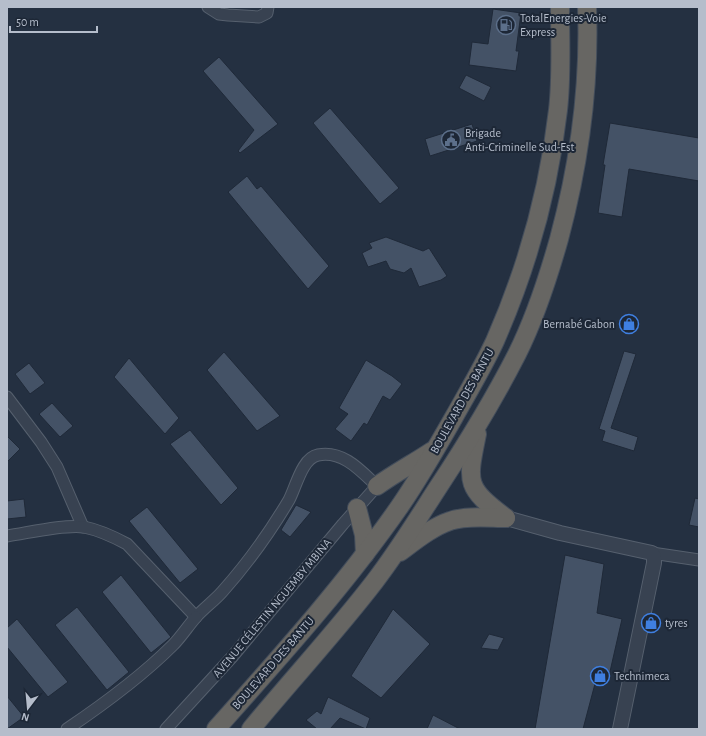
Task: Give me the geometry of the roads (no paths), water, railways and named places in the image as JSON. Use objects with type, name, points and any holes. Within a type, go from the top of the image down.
[{"type":"highway","name":"BOULEVARD DES BANTU","points":[[216,729],[264,675],[364,554],[400,506],[436,448],[477,376],[494,342],[510,304],[527,256],[544,190],[558,109],[560,73],[560,7]]},
{"type":"highway","name":"BOULEVARD DES BANTU","points":[[251,729],[327,640],[393,557],[479,424],[517,353],[535,312],[551,265],[570,197],[585,110],[587,7]]},
{"type":"highway","points":[[479,424],[470,470],[473,486],[478,495],[506,518]]},
{"type":"highway","points":[[377,486],[436,448]]},
{"type":"highway","points":[[357,508],[364,535],[364,554]]},
{"type":"highway","points":[[393,557],[451,520],[465,518],[506,518]]},
{"type":"street","points":[[208,7],[219,14],[259,17],[267,13],[268,7]]},
{"type":"street","points":[[7,397],[41,442],[57,468],[83,527]]},
{"type":"street","points":[[67,729],[96,710],[149,667],[174,644],[196,616],[222,593],[252,556],[288,500],[304,466],[310,459],[317,455],[338,456],[354,465],[377,486]]},
{"type":"street","name":"AVENUE CÉLESTIN NGUEMBY MBINA","points":[[166,729],[232,657],[377,486]]},
{"type":"street","points":[[506,518],[560,533],[652,553],[699,560]]},
{"type":"street","points":[[7,536],[67,527],[83,527],[115,537],[127,544],[196,616]]},
{"type":"street","points":[[620,729],[654,563],[652,553]]},
{"type":"place","name":"TotalEnergies-Voie Express","points":[[506,25]]},
{"type":"place","name":"Brigade Anti-Criminelle Sud-Est","points":[[451,140]]},
{"type":"place","name":"Bernabé Gabon","points":[[629,324]]},
{"type":"place","name":"tyres","points":[[651,623]]},
{"type":"place","name":"Technimeca","points":[[600,676]]}]
